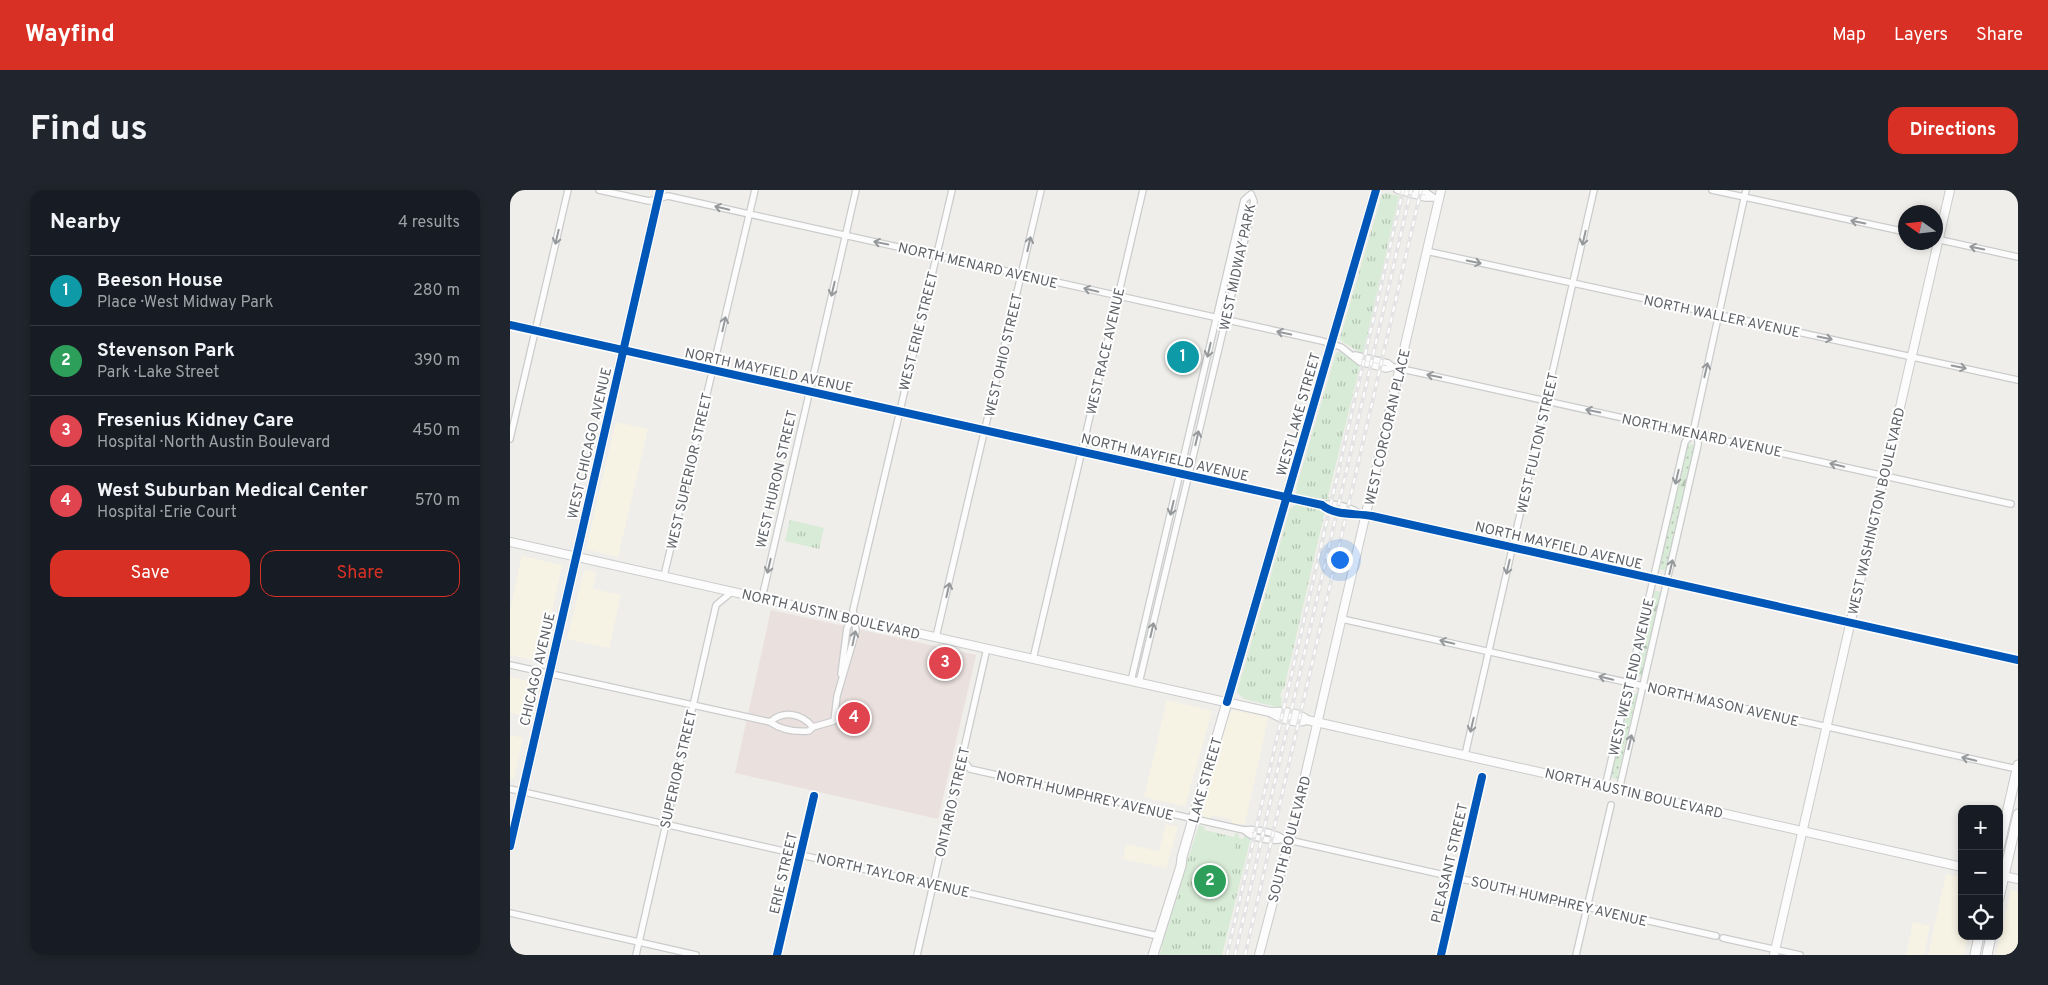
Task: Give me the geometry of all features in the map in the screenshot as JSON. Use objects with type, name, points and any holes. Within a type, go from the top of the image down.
[{"type":"main road","name":"WEST LAKE STREET","points":[[1227,702],[1376,190]]},
{"type":"main road","name":"WEST CHICAGO AVENUE","points":[[576,556],[659,194]]},
{"type":"main road","name":"CHICAGO AVENUE","points":[[510,846],[576,556]]},
{"type":"main road","name":"LAKE STREET","points":[[1153,955],[1158,936],[1158,926],[1170,882],[1176,864],[1182,857],[1227,702]]},
{"type":"main road","points":[[2003,830],[2017,767]]},
{"type":"main road","points":[[2003,872],[2018,814]]},
{"type":"main road","points":[[1975,955],[1978,940]]},
{"type":"main road","points":[[1987,955],[1990,940]]},
{"type":"street","points":[[510,439],[568,190]]},
{"type":"street","name":"NORTH MENARD AVENUE","points":[[599,190],[649,201],[659,194],[1022,274],[1331,343],[1354,355],[1360,362],[1386,369],[1397,368],[2011,504]]},
{"type":"street","name":"WEST SUPERIOR STREET","points":[[664,576],[755,190]]},
{"type":"street","name":"WEST HURON STREET","points":[[762,598],[856,190]]},
{"type":"street","name":"WEST ERIE STREET","points":[[813,727],[834,721],[847,628],[853,618],[853,610],[899,411],[952,190]]},
{"type":"street","name":"WEST OHIO STREET","points":[[936,637],[1042,190]]},
{"type":"street","name":"WEST RACE AVENUE","points":[[1033,659],[1143,190]]},
{"type":"street","points":[[1396,190],[1425,198],[1438,195]]},
{"type":"street","points":[[1416,190],[1438,195]]},
{"type":"street","name":"WEST FULTON STREET","points":[[1465,755],[1594,190]]},
{"type":"street","points":[[1712,190],[1898,230]]},
{"type":"street","points":[[1692,432],[1746,190]]},
{"type":"street","name":"WEST WASHINGTON BOULEVARD","points":[[1943,216],[1950,190]]},
{"type":"street","name":"WEST MIDWAY PARK","points":[[1251,194],[1254,201],[1226,320],[1135,682],[1180,473],[1244,200],[1251,194]]},
{"type":"street","name":"WEST CORCORAN PLACE","points":[[1318,722],[1342,619],[1363,514],[1438,195]]},
{"type":"street","points":[[1235,238],[1245,240]]},
{"type":"street","points":[[1943,240],[2018,257]]},
{"type":"street","name":"WEST WASHINGTON BOULEVARD","points":[[1775,952],[1935,250]]},
{"type":"street","name":"NORTH WALLER AVENUE","points":[[1426,251],[2018,380]]},
{"type":"street","name":"NORTH MAYFIELD AVENUE","points":[[510,325],[1286,498],[1322,505],[1327,504],[1513,548],[2018,660]]},
{"type":"street","name":"WEST WEST END AVENUE","points":[[1605,787],[1685,442],[1692,432],[1698,436],[1698,445],[1619,790]]},
{"type":"street","name":"NORTH AUSTIN BOULEVARD","points":[[510,542],[1227,702],[1270,712],[1278,717],[1302,722],[1307,720],[1318,722],[1958,866]]},
{"type":"street","name":"SUPERIOR STREET","points":[[636,955],[716,605],[733,592]]},
{"type":"street","name":"NORTH MASON AVENUE","points":[[1342,619],[1827,727],[2017,767]]},
{"type":"street","name":"ONTARIO STREET","points":[[917,955],[987,648]]},
{"type":"street","points":[[510,665],[770,722],[778,728],[809,731],[813,727],[804,720],[784,714],[777,716],[770,722]]},
{"type":"street","name":"SOUTH BOULEVARD","points":[[1259,955],[1318,722]]},
{"type":"street","name":"NORTH HUMPHREY AVENUE","points":[[962,758],[970,769],[1244,830],[1250,829],[1278,835],[1287,840]]},
{"type":"street","name":"PLEASANT STREET","points":[[1441,955],[1482,777]]},
{"type":"street","name":"NORTH TAYLOR AVENUE","points":[[510,789],[1158,936]]},
{"type":"street","name":"ERIE STREET","points":[[777,955],[814,796]]},
{"type":"street","points":[[1576,955],[1611,805]]},
{"type":"street","name":"SOUTH HUMPHREY AVENUE","points":[[1287,840],[1720,937],[1775,952],[1800,955]]},
{"type":"street","points":[[2003,876],[2018,879]]},
{"type":"street","points":[[510,913],[696,955]]},
{"type":"shaded area","points":[[616,422],[648,429],[618,557],[586,549]]},
{"type":"shaded area","points":[[522,556],[562,565],[541,662],[510,655],[510,610]]},
{"type":"shaded area","points":[[584,570],[597,572],[593,589],[621,595],[609,648],[567,639]]},
{"type":"shaded area","points":[[771,610],[976,655],[938,819],[735,773]]},
{"type":"shaded area","points":[[510,677],[536,683],[528,717],[510,713]]},
{"type":"shaded area","points":[[1167,700],[1212,711],[1185,806],[1144,797]]},
{"type":"shaded area","points":[[1234,710],[1268,718],[1245,824],[1232,823],[1231,819],[1212,815],[1210,819],[1203,817],[1201,813],[1230,713]]},
{"type":"shaded area","points":[[510,735],[523,738],[514,779],[510,778]]},
{"type":"shaded area","points":[[1166,824],[1178,827],[1166,868],[1123,859],[1126,844],[1159,851]]},
{"type":"shaded area","points":[[1946,874],[1958,877],[1958,940],[1967,940],[1964,955],[1928,955]]},
{"type":"shaded area","points":[[2011,890],[2018,891],[2018,955],[1996,955],[1999,940],[2003,940],[2003,925]]},
{"type":"shaded area","points":[[1913,922],[1930,926],[1924,955],[1906,955]]},
{"type":"green space","points":[[1382,194],[1399,196],[1363,354],[1343,342],[1340,338]]},
{"type":"green space","points":[[1340,351],[1360,365],[1328,496],[1329,500],[1296,495],[1297,485],[1336,353]]},
{"type":"green space","points":[[1687,444],[1695,445],[1688,473],[1680,472]]},
{"type":"green space","points":[[1680,472],[1688,473],[1681,505],[1673,503]]},
{"type":"green space","points":[[1673,503],[1681,505],[1666,571],[1658,569]]},
{"type":"green space","points":[[1296,504],[1327,512],[1324,515],[1284,689],[1282,689],[1280,697],[1282,698],[1281,708],[1244,699],[1237,692],[1290,509]]},
{"type":"green space","points":[[790,520],[824,528],[819,549],[785,541]]},
{"type":"green space","points":[[1653,590],[1661,592],[1641,677],[1633,675]]},
{"type":"green space","points":[[1629,693],[1637,694],[1617,779],[1610,777]]},
{"type":"green space","points":[[1199,825],[1205,827],[1204,830],[1234,837],[1235,833],[1239,834],[1239,838],[1243,839],[1245,835],[1251,837],[1222,955],[1160,955],[1166,925]]},
{"type":"green space","points":[[1203,838],[1236,845],[1222,905],[1189,897]]},
{"type":"railway","points":[[1227,955],[1403,190]]},
{"type":"railway","points":[[1235,955],[1411,190]]},
{"type":"railway","points":[[1245,955],[1421,190]]},
{"type":"cycle path","points":[[510,846],[660,190]]},
{"type":"cycle path","points":[[1227,702],[1376,190]]},
{"type":"cycle path","points":[[510,325],[1322,505],[1339,513],[1372,516],[2018,660]]},
{"type":"cycle path","points":[[1441,955],[1482,777]]},
{"type":"cycle path","points":[[777,955],[814,796]]},
{"type":"place","name":"Beeson House","points":[[1183,357]]},
{"type":"place","name":"Fresenius Kidney Care","points":[[945,663]]},
{"type":"place","name":"West Suburban Medical Center","points":[[854,718]]},
{"type":"place","name":"Stevenson Park","points":[[1210,881]]}]
